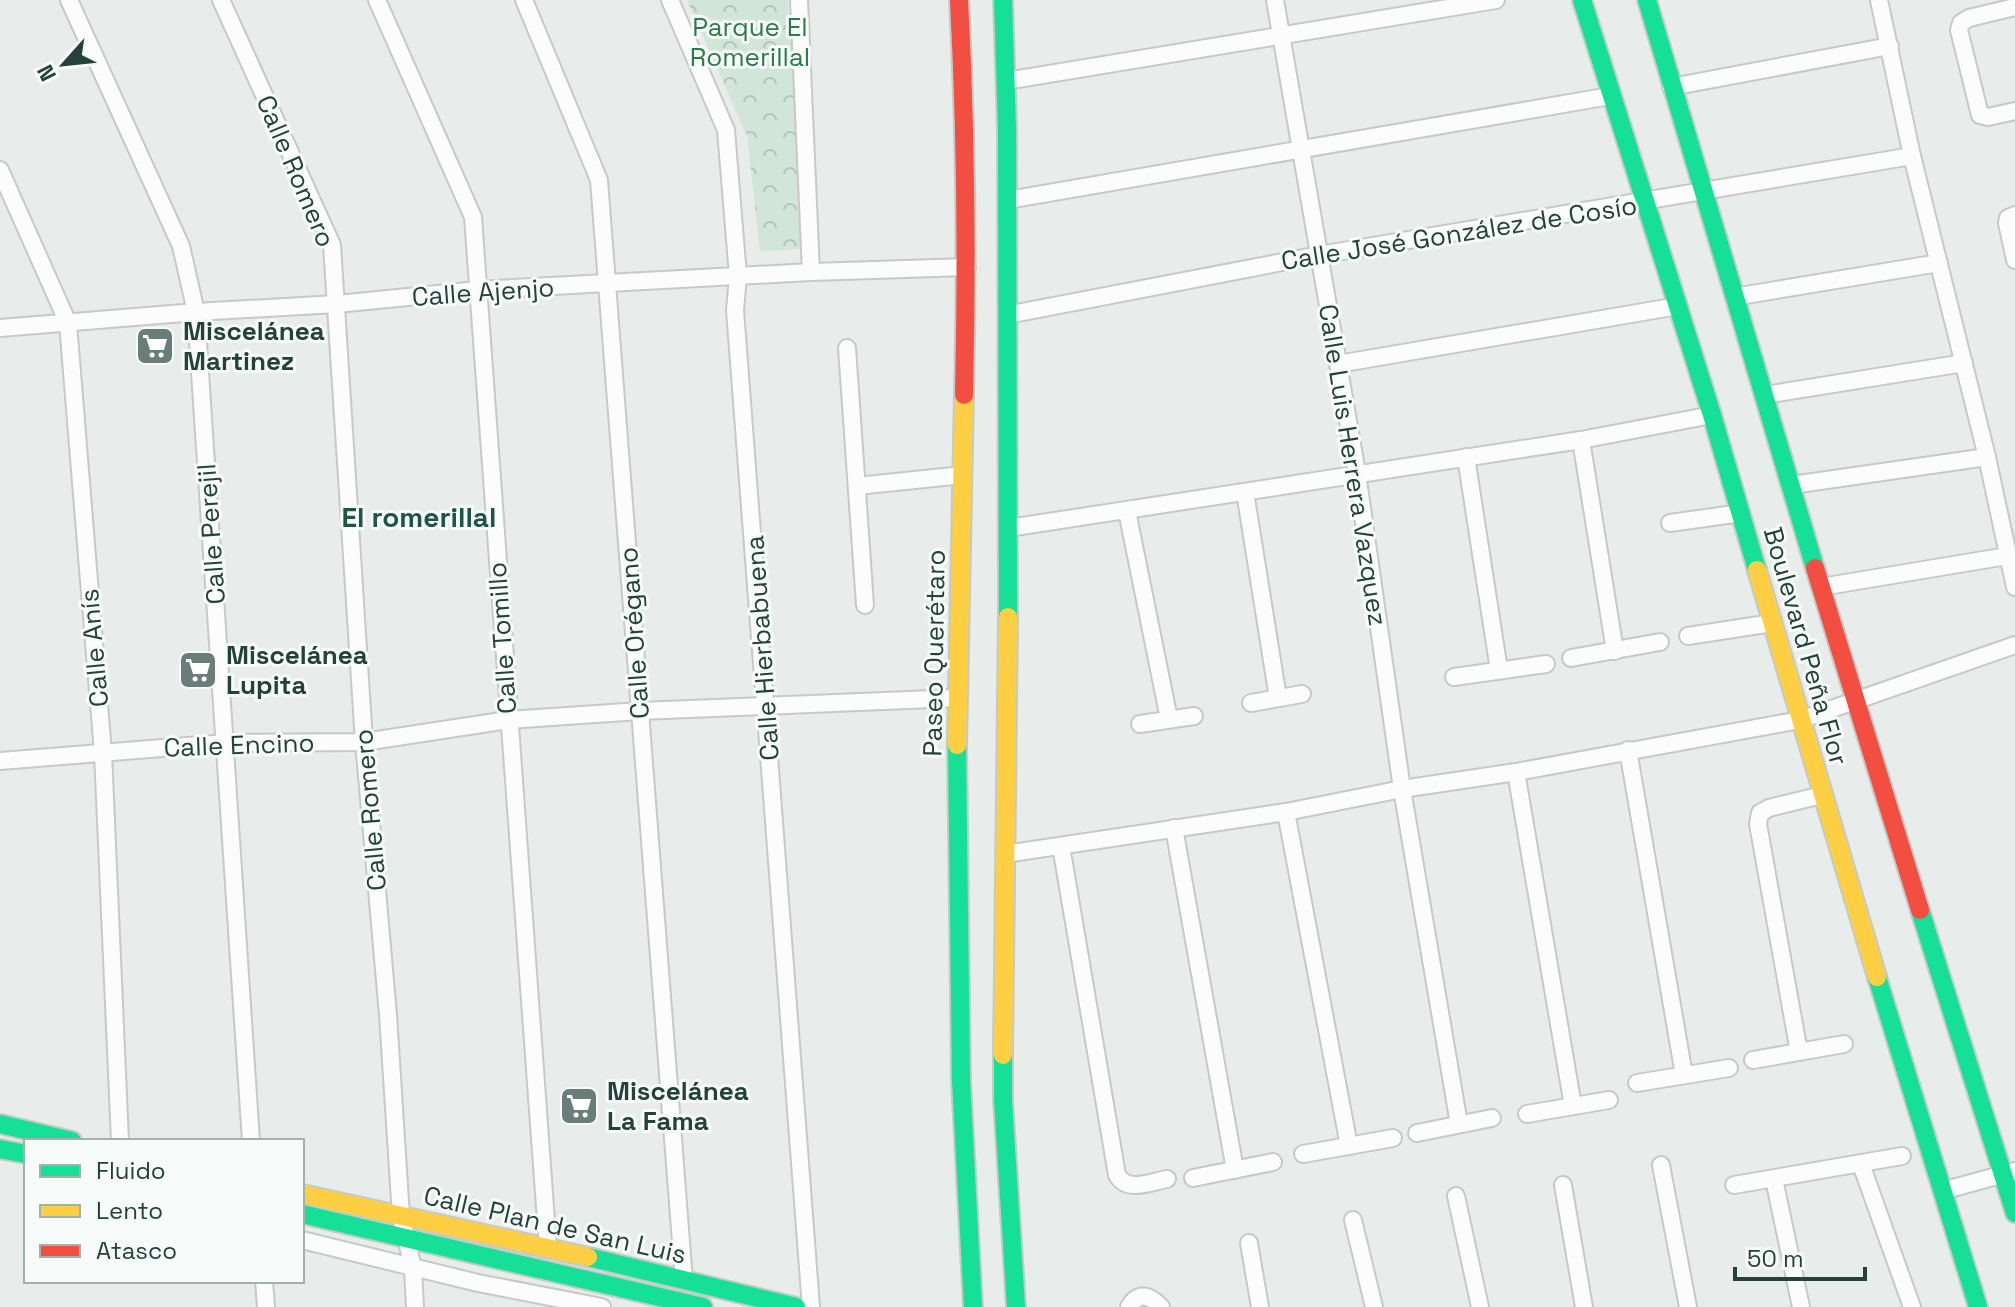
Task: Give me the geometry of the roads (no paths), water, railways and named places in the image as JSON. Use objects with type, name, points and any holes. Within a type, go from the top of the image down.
[{"type":"main road","name":"Paseo Querétaro","points":[[959,0],[987,128],[1008,200],[1009,528],[1003,1100],[1016,1307]]},
{"type":"main road","name":"Paseo Querétaro","points":[[973,1307],[962,1096],[957,698],[967,267],[987,128],[1006,81],[1003,0]]},
{"type":"main road","name":"Boulevard Peña Flor","points":[[1582,0],[1712,415],[1822,795],[1978,1307]]},
{"type":"main road","name":"Boulevard Peña Flor","points":[[1647,0],[1855,702],[2009,1173],[2015,1213]]},
{"type":"main road","points":[[0,1124],[64,1139]]},
{"type":"main road","points":[[0,1149],[24,1154]]},
{"type":"main road","name":"Calle Plan de San Luis","points":[[304,1194],[796,1307]]},
{"type":"main road","name":"Calle Plan de San Luis","points":[[304,1214],[692,1306]]},
{"type":"street","name":"Calle Perejil","points":[[69,0],[181,246],[196,312],[251,1139]]},
{"type":"street","name":"Calle Romero","points":[[221,0],[332,245],[364,742],[388,1015],[401,1216],[413,1268],[415,1307]]},
{"type":"street","name":"Calle Tomillo","points":[[377,0],[473,217],[548,1248]]},
{"type":"street","name":"Calle Orégano","points":[[524,0],[599,180],[684,1281]]},
{"type":"street","name":"Calle Hierbabuena","points":[[670,0],[726,130],[738,276],[735,310],[811,1307]]},
{"type":"street","points":[[799,0],[811,272]]},
{"type":"street","name":"Calle Luis Herrera Vazquez","points":[[1275,0],[1357,473],[1402,789],[1459,1124]]},
{"type":"street","points":[[1006,81],[1496,0]]},
{"type":"street","points":[[1879,0],[1912,156],[1987,457],[2015,587]]},
{"type":"street","points":[[2015,7],[1969,18],[1961,23],[1959,30],[1980,115],[1988,117],[2015,111]]},
{"type":"street","points":[[1671,87],[1890,46]]},
{"type":"street","points":[[1008,200],[1610,96]]},
{"type":"street","name":"Calle José González de Cosío","points":[[1007,315],[1319,255],[1912,156]]},
{"type":"street","name":"Calle Anís","points":[[0,170],[68,323],[103,753],[120,1139]]},
{"type":"street","points":[[2015,215],[2008,218],[2007,223],[2015,260]]},
{"type":"street","points":[[1734,297],[1939,263]]},
{"type":"street","name":"Calle Ajenjo","points":[[0,328],[337,304],[478,290],[967,267]]},
{"type":"street","points":[[1338,364],[1678,306]]},
{"type":"street","points":[[847,348],[865,605]]},
{"type":"street","points":[[1765,395],[1964,363]]},
{"type":"street","points":[[1009,528],[1581,440],[1712,415]]},
{"type":"street","points":[[1581,440],[1615,651]]},
{"type":"street","points":[[1466,457],[1499,670]]},
{"type":"street","points":[[1792,485],[1987,457]]},
{"type":"street","points":[[857,486],[963,475]]},
{"type":"street","points":[[1245,492],[1278,698]]},
{"type":"street","points":[[1127,511],[1169,719]]},
{"type":"street","points":[[1670,523],[1741,513]]},
{"type":"street","points":[[1821,587],[2007,556]]},
{"type":"street","points":[[1688,636],[1772,623]]},
{"type":"street","points":[[1571,658],[1660,642]]},
{"type":"street","points":[[1005,854],[1286,812],[1800,720],[2015,645]]},
{"type":"street","points":[[1454,677],[1546,664]]},
{"type":"street","points":[[1251,703],[1302,694]]},
{"type":"street","name":"Calle Encino","points":[[0,761],[225,743],[364,742],[508,720],[640,711],[957,698]]},
{"type":"street","points":[[1140,724],[1194,716]]},
{"type":"street","points":[[1628,750],[1684,1075]]},
{"type":"street","points":[[1516,772],[1573,1106]]},
{"type":"street","points":[[1799,1052],[1758,824],[1760,813],[1769,808],[1822,795]]},
{"type":"street","points":[[1286,812],[1349,1146]]},
{"type":"street","points":[[1174,828],[1235,1170]]},
{"type":"street","points":[[1061,846],[1117,1175],[1128,1186],[1167,1179]]},
{"type":"street","points":[[1753,1060],[1844,1044]]},
{"type":"street","points":[[1637,1083],[1729,1068]]},
{"type":"street","points":[[1527,1114],[1609,1100]]},
{"type":"street","points":[[1417,1133],[1492,1118]]},
{"type":"street","points":[[1303,1154],[1393,1138]]},
{"type":"street","points":[[1734,1185],[1902,1156]]},
{"type":"street","points":[[1193,1178],[1273,1162]]},
{"type":"street","points":[[1861,1164],[1912,1307]]},
{"type":"street","points":[[1661,1165],[1688,1307]]},
{"type":"street","points":[[1942,1191],[2009,1173]]},
{"type":"street","points":[[1774,1179],[1801,1307]]},
{"type":"street","points":[[1563,1185],[1584,1307]]},
{"type":"street","points":[[1456,1196],[1480,1307]]},
{"type":"street","points":[[1353,1220],[1374,1307]]},
{"type":"street","points":[[304,1241],[548,1302],[602,1307]]},
{"type":"street","points":[[1249,1243],[1260,1307]]},
{"type":"street","points":[[548,1302],[549,1270]]},
{"type":"street","points":[[264,1283],[266,1307]]},
{"type":"street","points":[[1129,1307],[1134,1299],[1142,1295],[1152,1298],[1161,1307]]},
{"type":"place","name":"Miscelánea Martinez","points":[[155,346]]},
{"type":"place","name":"Miscelánea Lupita","points":[[198,670]]},
{"type":"place","name":"Miscelánea La Fama","points":[[579,1106]]},
{"type":"district","name":"El romerillal","points":[[419,517]]},
{"type":"park label","name":"Parque El Romerillal","points":[[750,42]]}]
